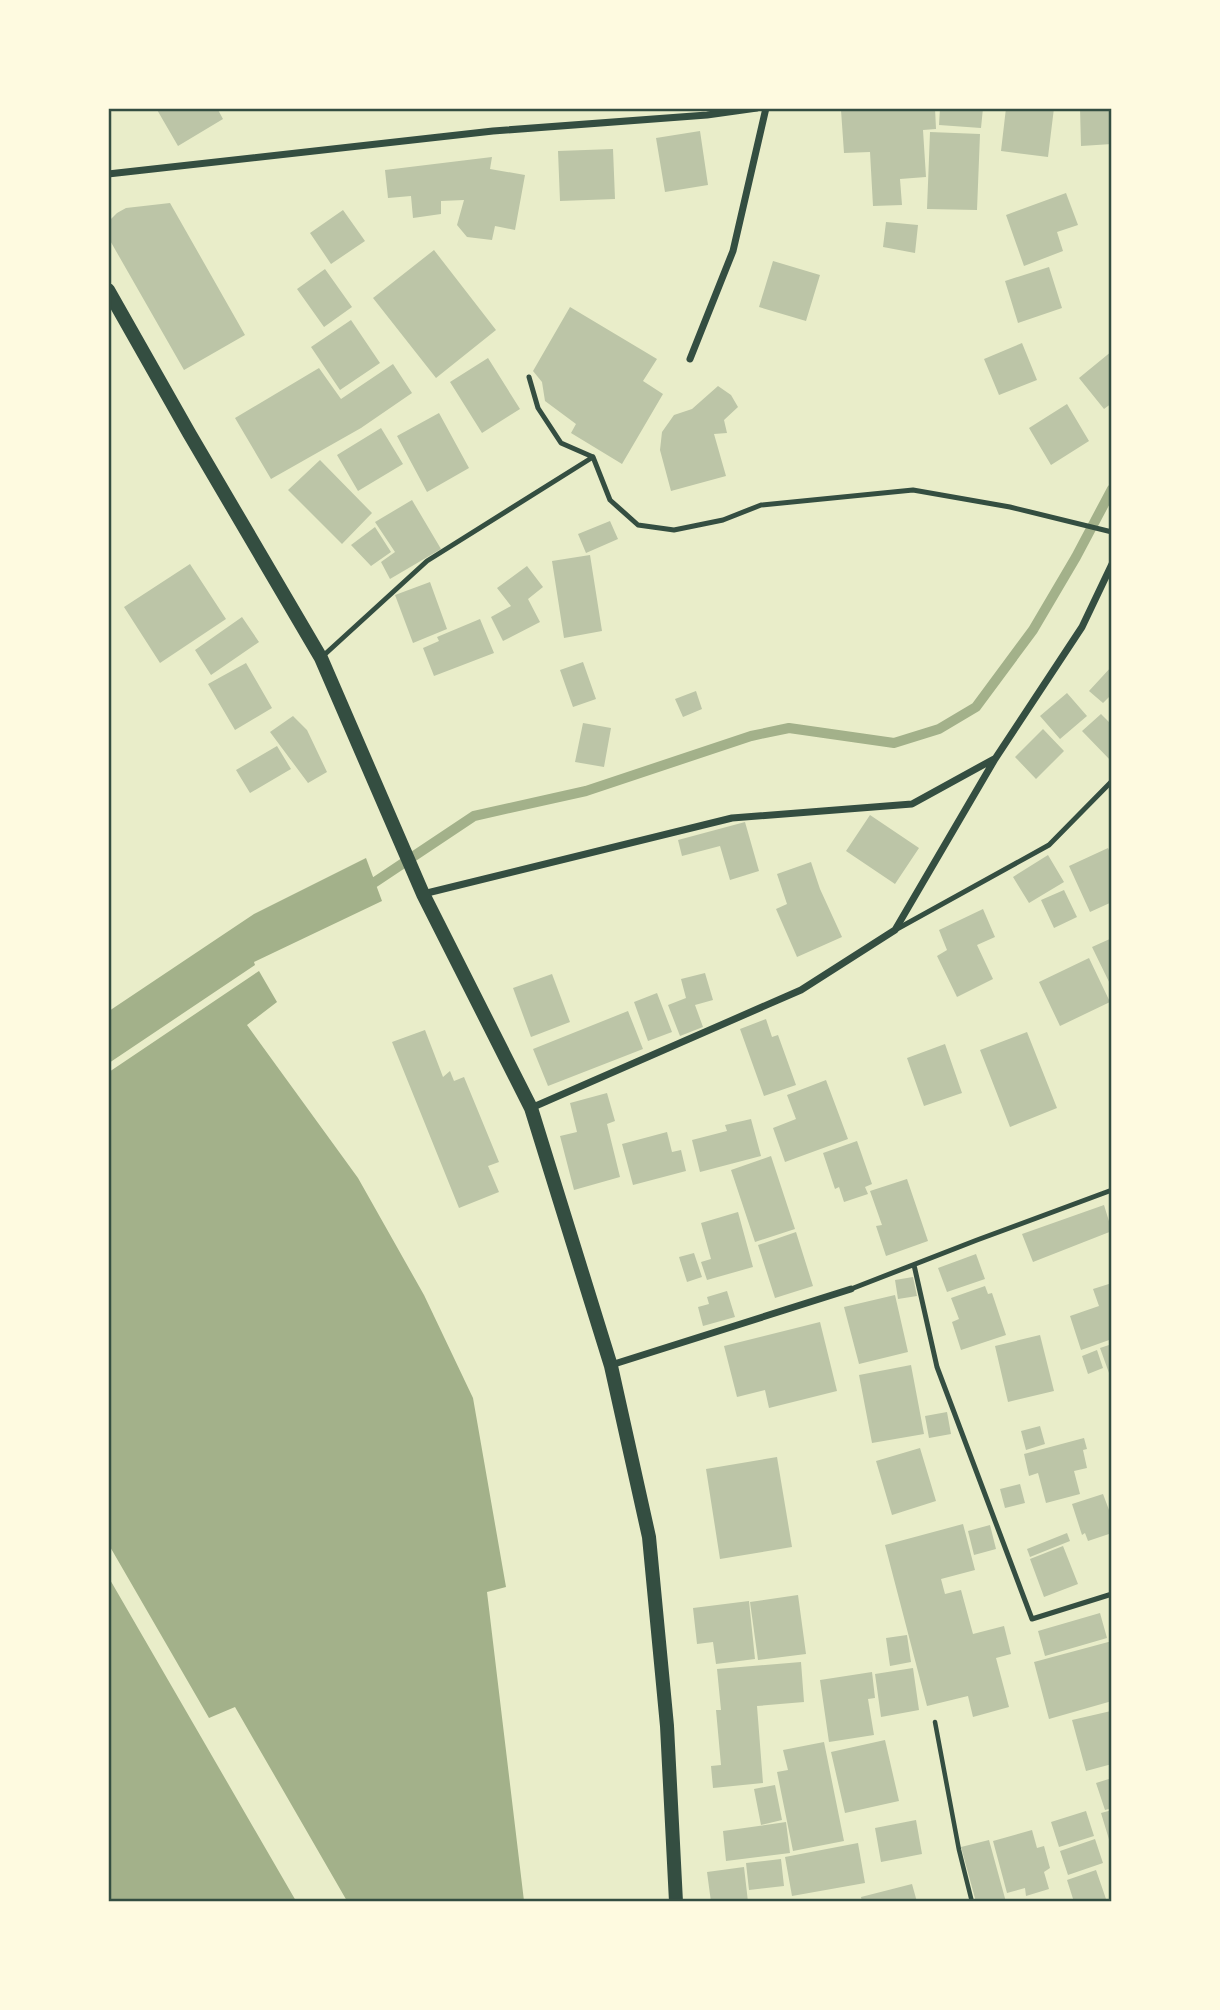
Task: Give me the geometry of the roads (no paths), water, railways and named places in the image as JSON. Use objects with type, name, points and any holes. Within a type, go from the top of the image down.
[{"type":"main road","points":[[108,290],[188,433],[321,658],[421,890],[531,1108],[611,1366],[649,1537],[667,1726],[676,1902]]},
{"type":"street","points":[[108,174],[493,131],[706,115],[757,108]]},
{"type":"street","points":[[690,359],[733,251],[766,108]]},
{"type":"street","points":[[531,1108],[801,990],[895,930],[995,759],[1076,637],[1111,564]]},
{"type":"street","points":[[421,890],[732,818],[912,803],[995,759]]},
{"type":"street","points":[[611,1366],[851,1289]]},
{"type":"lane","points":[[529,377],[538,408],[561,443],[593,457],[610,500],[638,525],[674,530],[723,520],[761,506],[913,490],[1010,507],[1110,531]]},
{"type":"lane","points":[[321,658],[427,561],[593,457]]},
{"type":"lane","points":[[895,930],[1049,845],[1111,781]]},
{"type":"lane","points":[[851,1289],[1111,1191]]},
{"type":"lane","points":[[914,1265],[937,1367],[1032,1619],[1111,1594]]},
{"type":"waterway","points":[[375,882],[474,816],[586,791],[751,736],[789,728],[894,743],[939,729],[976,707],[1033,630],[1112,489]]}]
